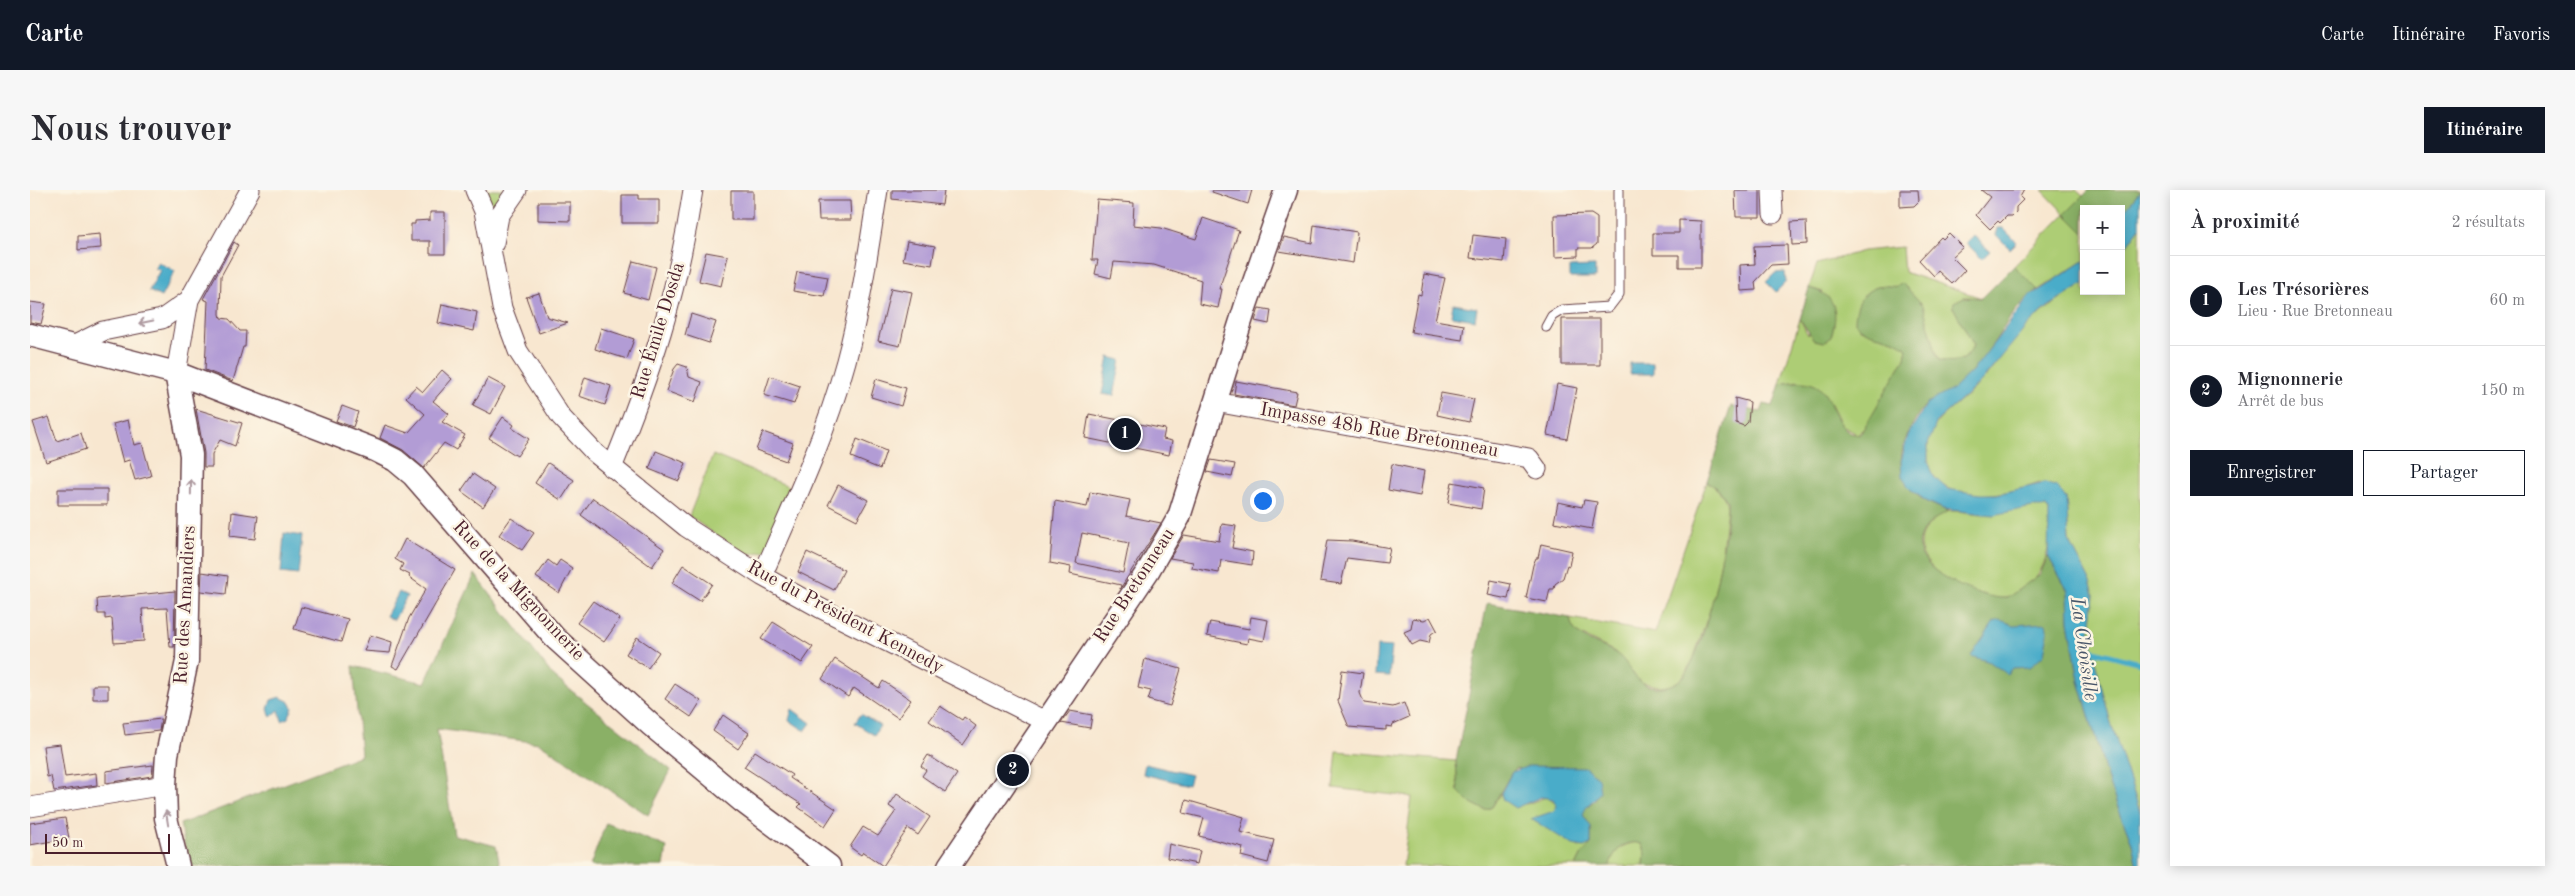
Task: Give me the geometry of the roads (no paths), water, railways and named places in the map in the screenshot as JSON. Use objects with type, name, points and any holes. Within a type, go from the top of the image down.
[{"type":"street","points":[[176,372],[189,300],[250,190]]},
{"type":"street","name":"Rue du Président Kennedy","points":[[475,190],[484,211],[502,308],[518,351],[561,417],[579,438],[612,468],[686,527],[762,576],[820,608],[1045,721]]},
{"type":"street","name":"Rue du Président Kennedy","points":[[492,259],[495,229],[499,216],[517,190]]},
{"type":"street","name":"Rue Émile Dosda","points":[[612,468],[643,392],[659,345],[684,246],[693,190]]},
{"type":"street","points":[[762,576],[821,438],[846,363],[860,306],[878,190]]},
{"type":"street","name":"Rue Bretonneau","points":[[949,866],[1164,547],[1179,517],[1215,402],[1286,190]]},
{"type":"street","points":[[1772,190],[1773,214]]},
{"type":"street","points":[[73,346],[103,331],[162,318],[189,300]]},
{"type":"street","name":"Rue de la Mignonnerie","points":[[30,335],[176,372],[375,450],[395,460],[413,475],[554,637],[651,725],[734,794],[829,866]]},
{"type":"street","name":"Rue des Amandiers","points":[[176,372],[191,454],[186,670],[167,755],[165,785],[166,818],[178,866]]},
{"type":"street","name":"Impasse 48b Rue Bretonneau","points":[[1215,402],[1529,458],[1537,469]]},
{"type":"street","points":[[30,807],[165,785]]},
{"type":"lane","points":[[1546,327],[1552,316],[1562,310],[1609,307],[1619,294],[1619,190]]},
{"type":"water","points":[[2140,192],[2140,227],[2125,248],[2125,209]]},
{"type":"water","points":[[1998,228],[2003,228],[2017,242],[2010,249],[1996,235]]},
{"type":"water","points":[[1974,236],[1990,251],[1982,259],[1966,243]]},
{"type":"water","points":[[158,262],[175,271],[161,297],[149,291],[160,270],[155,268]]},
{"type":"water","name":"La Choisille","points":[[2080,264],[2080,287],[2048,307],[2027,326],[1980,383],[1937,421],[1928,444],[1928,461],[1934,477],[1947,489],[1980,494],[1997,494],[2045,483],[2057,487],[2066,498],[2069,540],[2090,581],[2094,595],[2090,632],[2095,661],[2110,720],[2140,812],[2140,866],[2137,866],[2132,843],[2110,787],[2079,681],[2069,621],[2068,591],[2048,556],[2049,511],[2046,507],[2033,507],[1993,515],[1943,509],[1926,501],[1910,489],[1902,477],[1901,461],[1908,435],[1927,403],[1952,390],[1974,369],[2029,297]]},
{"type":"water","points":[[1595,266],[1595,278],[1570,278],[1570,267]]},
{"type":"water","points":[[1785,272],[1786,282],[1776,292],[1766,282],[1775,273]]},
{"type":"water","points":[[1453,304],[1477,308],[1475,320],[1451,316]]},
{"type":"water","points":[[1109,357],[1121,360],[1114,396],[1102,394]]},
{"type":"water","points":[[1630,363],[1653,363],[1653,374],[1630,374]]},
{"type":"water","points":[[284,533],[302,536],[298,575],[281,573]]},
{"type":"water","points":[[399,592],[407,596],[394,620],[386,616]]},
{"type":"water","points":[[2000,620],[2014,625],[2046,623],[2048,633],[2044,654],[2030,667],[2012,668],[2007,674],[1990,662],[1971,656],[1994,622]]},
{"type":"water","points":[[1377,646],[1392,647],[1389,676],[1375,675]]},
{"type":"water","points":[[280,697],[290,702],[293,708],[288,718],[282,721],[279,710],[271,717],[268,709],[271,700]]},
{"type":"water","points":[[792,709],[811,723],[805,731],[789,720]]},
{"type":"water","points":[[861,714],[880,726],[874,735],[855,723]]},
{"type":"water","points":[[1145,764],[1191,775],[1188,785],[1143,774]]},
{"type":"water","points":[[1529,766],[1585,767],[1598,778],[1600,792],[1586,808],[1583,815],[1591,827],[1591,844],[1584,847],[1573,845],[1531,819],[1554,811],[1557,806],[1553,799],[1541,797],[1515,808],[1503,800],[1501,793],[1512,772]]},
{"type":"waterway","name":"La Choisille","points":[[2087,649],[2140,663]]},
{"type":"place","name":"Les Trésorières","points":[[1125,434]]},
{"type":"place","name":"Mignonnerie","points":[[1013,770]]}]
